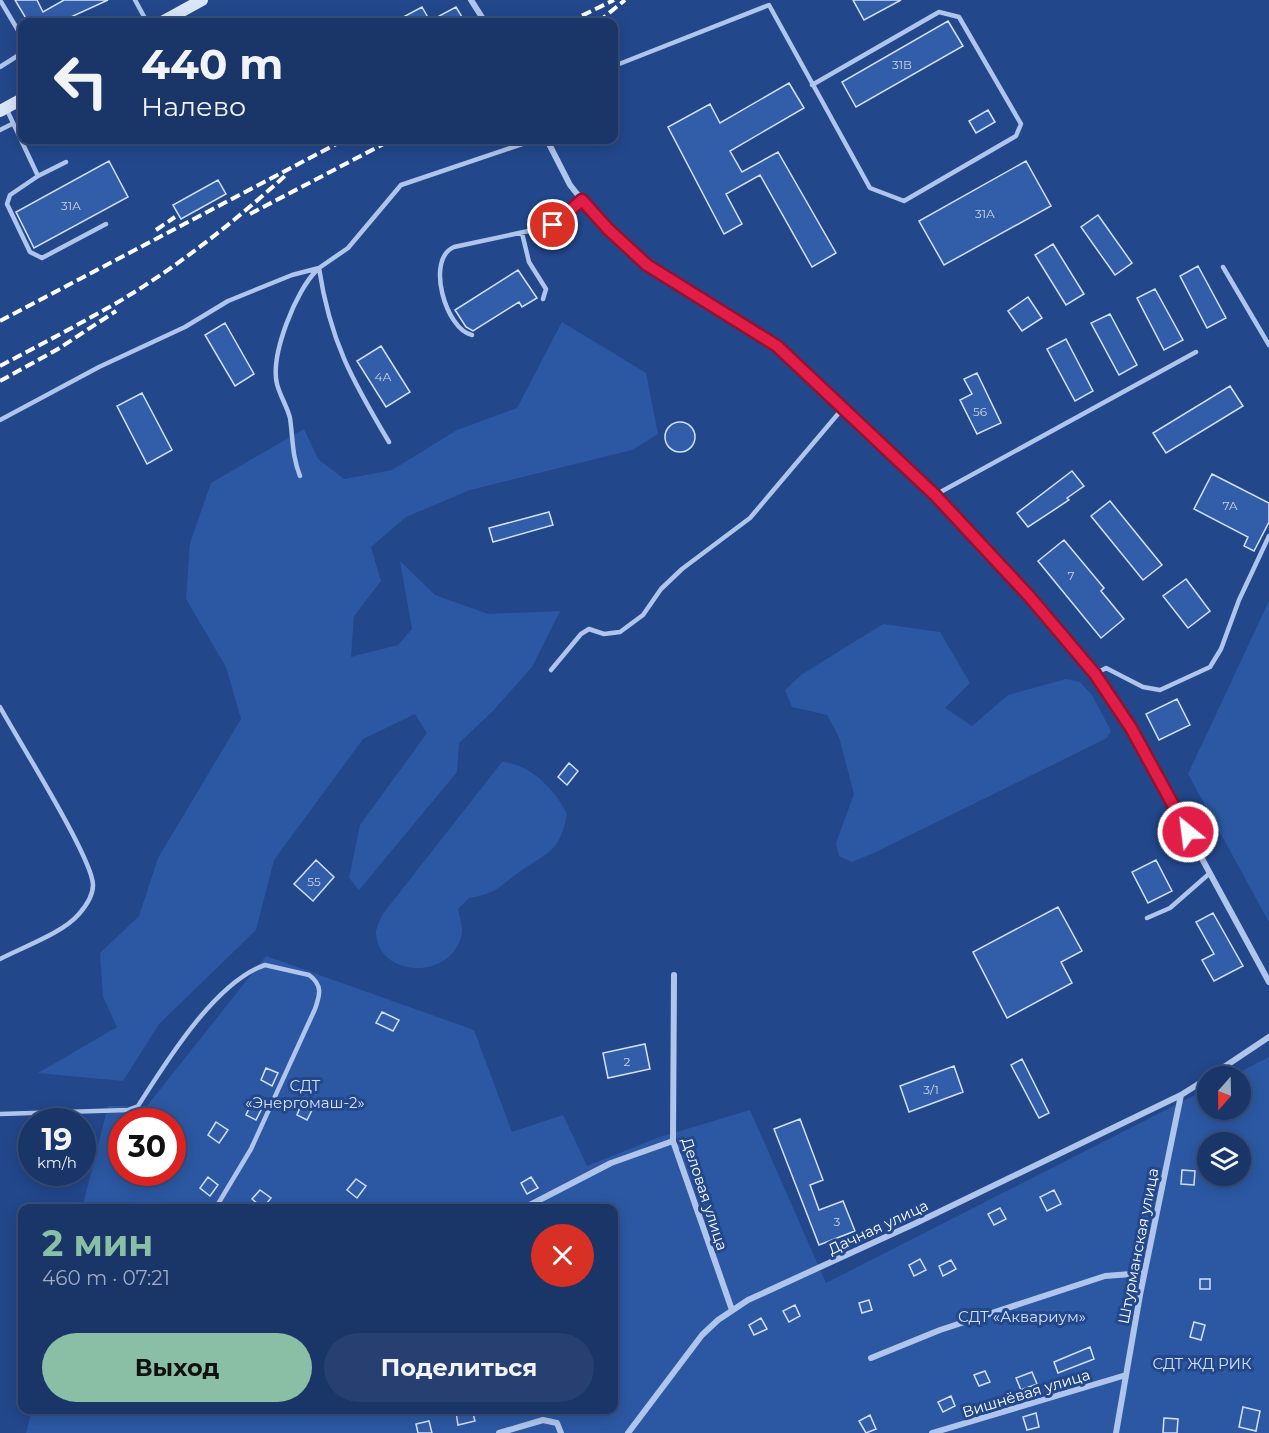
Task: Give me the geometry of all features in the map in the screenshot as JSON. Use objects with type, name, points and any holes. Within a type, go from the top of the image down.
[{"type":"main road","points":[[169,18],[202,0]]},
{"type":"main road","points":[[3,109],[18,101]]},
{"type":"street","points":[[471,0],[482,18]]},
{"type":"street","points":[[549,144],[570,185],[608,229],[647,265],[777,346],[935,495],[1029,596],[1095,674],[1131,728],[1269,982]]},
{"type":"street","name":"Деловая улица","points":[[674,975],[673,1141],[732,1311]]},
{"type":"street","points":[[1225,1066],[1269,1037]]},
{"type":"street","points":[[1181,1095],[1197,1084]]},
{"type":"street","name":"Штурманская улица","points":[[1116,1433],[1144,1273],[1181,1095]]},
{"type":"street","name":"Дачная улица","points":[[628,1433],[702,1335],[748,1300],[914,1224],[1181,1095]]},
{"type":"street","points":[[532,1204],[611,1163],[673,1141]]},
{"type":"street","points":[[871,1358],[940,1330],[1105,1276],[1144,1273]]},
{"type":"street","name":"Вишнёвая улица","points":[[932,1433],[1126,1375]]},
{"type":"street","points":[[499,1433],[549,1420],[557,1424],[561,1433]]},
{"type":"lane","points":[[0,0],[18,30]]},
{"type":"lane","points":[[135,0],[145,18]]},
{"type":"lane","points":[[618,64],[768,3],[812,86],[870,188],[904,201],[1016,136],[1021,124],[959,17],[939,12],[812,86]]},
{"type":"lane","points":[[0,67],[18,56]]},
{"type":"lane","points":[[3,109],[18,136]]},
{"type":"lane","points":[[0,130],[12,124]]},
{"type":"lane","points":[[22,144],[38,176]]},
{"type":"lane","points":[[300,477],[294,460],[287,409],[277,384],[276,366],[279,350],[302,288],[319,268],[348,248],[401,185],[522,144]]},
{"type":"lane","points":[[66,162],[38,176],[10,195],[7,204],[33,256],[42,258],[106,224]]},
{"type":"lane","points":[[472,335],[461,332],[445,305],[440,274],[444,255],[454,247],[553,225],[582,200]]},
{"type":"lane","points":[[522,233],[529,262],[546,289],[543,299]]},
{"type":"lane","points":[[1223,267],[1269,345]]},
{"type":"lane","points":[[0,420],[99,367],[185,327],[228,301],[292,275],[319,268]]},
{"type":"lane","points":[[319,268],[330,321],[344,363],[389,442]]},
{"type":"lane","points":[[935,495],[1196,352]]},
{"type":"lane","points":[[551,670],[589,629],[604,634],[620,632],[643,615],[661,589],[682,569],[750,518],[843,408]]},
{"type":"lane","points":[[1095,674],[1106,668],[1143,687],[1160,690],[1210,667],[1221,649],[1239,600],[1269,536]]},
{"type":"lane","points":[[0,707],[78,846],[93,884],[92,893],[85,906],[69,923],[0,959]]},
{"type":"lane","points":[[1147,918],[1170,908],[1210,873]]},
{"type":"lane","points":[[0,1114],[128,1110],[138,1106],[196,1021],[232,987],[265,965],[309,975],[315,979],[320,990],[315,1009],[251,1149],[218,1204]]},
{"type":"green space","points":[[562,322],[646,373],[658,434],[632,450],[470,490],[406,517],[371,547],[381,581],[354,616],[351,657],[398,645],[412,629],[400,561],[435,595],[488,614],[560,611],[532,667],[493,711],[459,743],[457,772],[359,890],[349,878],[360,825],[427,733],[415,714],[363,739],[274,860],[256,930],[159,1024],[123,1081],[38,1073],[117,1027],[103,997],[100,953],[139,916],[158,858],[241,719],[226,667],[186,599],[190,543],[211,483],[304,429],[318,459],[344,479],[392,470],[457,430],[517,408]]},
{"type":"green space","points":[[1269,601],[1269,922],[1188,774]]},
{"type":"green space","points":[[883,624],[940,632],[970,683],[945,708],[972,726],[1008,695],[1066,679],[1080,682],[1092,695],[1111,731],[1107,738],[876,852],[852,862],[839,856],[836,843],[854,794],[839,737],[827,715],[792,707],[785,690],[801,675]]},
{"type":"green space","points":[[502,762],[522,767],[532,773],[556,796],[567,814],[557,843],[547,854],[498,888],[487,894],[469,898],[458,909],[462,934],[454,951],[443,961],[429,967],[415,968],[401,965],[388,958],[380,948],[376,933],[382,915]]},
{"type":"green space","points":[[266,956],[474,1030],[512,1132],[563,1115],[587,1166],[657,1138],[750,1110],[826,1283],[1197,1094],[1197,1120],[1251,1120],[1251,1066],[1269,1057],[1269,1433],[26,1433],[31,1414],[618,1414],[618,1204],[83,1204],[88,1186],[96,1186],[96,1154],[108,1106],[147,1106]]},
{"type":"building","points":[[15,0],[37,0],[43,12],[64,0],[108,0],[69,18],[26,18]]},
{"type":"building","points":[[853,0],[901,0],[864,20]]},
{"type":"building","points":[[422,7],[428,18],[401,18]]},
{"type":"building","points":[[456,7],[463,18],[436,18]]},
{"type":"building","points":[[948,21],[963,46],[856,107],[842,82]]},
{"type":"building","points":[[789,83],[804,108],[730,151],[742,172],[778,152],[836,253],[812,267],[760,175],[726,194],[742,224],[724,234],[668,127],[710,104],[720,123]]},
{"type":"building","points":[[988,110],[995,122],[976,133],[969,121]]},
{"type":"building","points":[[109,161],[128,197],[34,248],[16,212]]},
{"type":"building","points":[[1026,161],[1051,206],[944,265],[919,221]]},
{"type":"building","points":[[218,180],[226,194],[181,219],[173,205]]},
{"type":"building","points":[[1098,215],[1132,263],[1115,275],[1081,227]]},
{"type":"building","points":[[1053,244],[1084,294],[1066,305],[1035,255]]},
{"type":"building","points":[[1198,266],[1226,318],[1207,328],[1180,276]]},
{"type":"building","points":[[518,270],[537,298],[522,307],[519,302],[473,331],[466,327],[455,310]]},
{"type":"building","points":[[1155,289],[1183,340],[1164,350],[1137,298]]},
{"type":"building","points":[[1028,297],[1042,318],[1022,331],[1008,311]]},
{"type":"building","points":[[1110,314],[1137,365],[1119,375],[1091,323]]},
{"type":"building","points":[[225,323],[254,374],[235,386],[205,335]]},
{"type":"building","points":[[1066,339],[1093,391],[1075,401],[1047,349]]},
{"type":"building","points":[[381,346],[410,392],[386,407],[357,361]]},
{"type":"building","points":[[977,373],[1001,423],[977,434],[960,400],[972,394],[964,379]]},
{"type":"building","points":[[1230,386],[1243,406],[1166,453],[1153,433]]},
{"type":"building","points":[[142,393],[172,450],[147,464],[117,406]]},
{"type":"building","points":[[680,422],[686,423],[694,431],[694,443],[686,451],[680,452],[674,451],[666,443],[665,437],[666,431],[674,423]]},
{"type":"building","points":[[1072,471],[1084,486],[1067,498],[1069,500],[1028,527],[1017,513]]},
{"type":"building","points":[[1212,474],[1269,503],[1269,522],[1254,551],[1244,546],[1248,537],[1194,509]]},
{"type":"building","points":[[1110,501],[1162,565],[1143,580],[1091,516]]},
{"type":"building","points":[[549,512],[553,525],[493,542],[489,528]]},
{"type":"building","points":[[1064,540],[1104,588],[1101,591],[1124,619],[1101,638],[1038,561]]},
{"type":"building","points":[[1186,579],[1210,611],[1188,628],[1163,596]]},
{"type":"building","points":[[1177,699],[1190,725],[1159,740],[1146,714]]},
{"type":"building","points":[[569,763],[578,771],[567,785],[558,777]]},
{"type":"building","points":[[316,860],[334,877],[313,901],[294,884]]},
{"type":"building","points":[[1156,860],[1172,891],[1148,903],[1132,872]]},
{"type":"building","points":[[1058,907],[1082,951],[1061,962],[1072,983],[1007,1018],[973,952]]},
{"type":"building","points":[[1213,913],[1243,966],[1214,981],[1202,960],[1214,954],[1196,922]]},
{"type":"building","points":[[382,1012],[399,1020],[393,1031],[376,1023]]},
{"type":"building","points":[[645,1044],[650,1069],[608,1078],[603,1053]]},
{"type":"building","points":[[1022,1059],[1049,1113],[1039,1118],[1011,1065]]},
{"type":"building","points":[[954,1066],[963,1092],[909,1112],[900,1086]]},
{"type":"building","points":[[266,1068],[278,1073],[272,1086],[261,1080]]},
{"type":"building","points":[[251,1104],[261,1110],[256,1120],[246,1115]]},
{"type":"building","points":[[301,1105],[312,1110],[307,1120],[297,1115]]},
{"type":"building","points":[[800,1119],[823,1180],[810,1185],[819,1210],[843,1201],[855,1231],[819,1245],[774,1129]]},
{"type":"building","points":[[216,1122],[228,1130],[219,1143],[208,1135]]},
{"type":"building","points":[[1182,1170],[1195,1171],[1194,1185],[1181,1184]]},
{"type":"building","points":[[208,1177],[218,1185],[210,1196],[200,1188]]},
{"type":"building","points":[[531,1177],[538,1188],[527,1194],[521,1183]]},
{"type":"building","points":[[356,1179],[366,1186],[357,1198],[347,1190]]},
{"type":"building","points":[[260,1190],[271,1198],[266,1204],[258,1204],[252,1199]]},
{"type":"building","points":[[1054,1190],[1061,1204],[1047,1211],[1040,1197]]},
{"type":"building","points":[[1000,1208],[1006,1219],[994,1225],[988,1214]]},
{"type":"building","points":[[920,1259],[926,1270],[914,1276],[909,1265]]},
{"type":"building","points":[[951,1260],[956,1269],[943,1276],[939,1266]]},
{"type":"building","points":[[1200,1279],[1210,1279],[1210,1289],[1200,1289]]},
{"type":"building","points":[[869,1300],[872,1310],[862,1313],[859,1303]]},
{"type":"building","points":[[795,1305],[800,1316],[789,1322],[783,1311]]},
{"type":"building","points":[[761,1318],[767,1329],[754,1335],[749,1325]]},
{"type":"building","points":[[1194,1322],[1205,1325],[1201,1340],[1190,1337]]},
{"type":"building","points":[[1090,1347],[1094,1359],[1058,1373],[1054,1362]]},
{"type":"building","points":[[985,1371],[990,1382],[979,1386],[974,1375]]},
{"type":"building","points":[[1032,1372],[1037,1384],[1021,1390],[1016,1378]]},
{"type":"building","points":[[951,1396],[955,1406],[943,1412],[938,1402]]},
{"type":"building","points":[[1243,1407],[1260,1411],[1256,1431],[1239,1427]]},
{"type":"building","points":[[1036,1413],[1039,1427],[1027,1430],[1023,1417]]},
{"type":"building","points":[[456,1414],[473,1414],[475,1421],[458,1425]]},
{"type":"building","points":[[870,1415],[876,1429],[866,1433],[859,1421]]},
{"type":"building","points":[[1164,1418],[1178,1419],[1177,1433],[1163,1433]]},
{"type":"building","points":[[429,1421],[432,1433],[418,1433],[416,1424]]},
{"type":"railway","points":[[577,18],[614,0]]},
{"type":"railway","points":[[603,18],[625,0]]},
{"type":"railway","points":[[0,321],[336,144]]},
{"type":"railway","points":[[250,214],[383,144]]},
{"type":"railway","points":[[0,366],[113,305],[159,276],[224,228],[286,175]]},
{"type":"railway","points":[[156,230],[175,217]]},
{"type":"railway","points":[[0,381],[58,349],[116,311]]},
{"type":"route","points":[[553,225],[582,200],[630,251],[647,265],[777,346],[935,495],[1029,596],[1095,674],[1131,728],[1188,832]]},
{"type":"park label","name":"СДТ «Энергомаш-2»","points":[[305,1094]]},
{"type":"park label","name":"СДТ «Аквариум»","points":[[1022,1316]]},
{"type":"park label","name":"СДТ ЖД РИК","points":[[1202,1363]]}]
